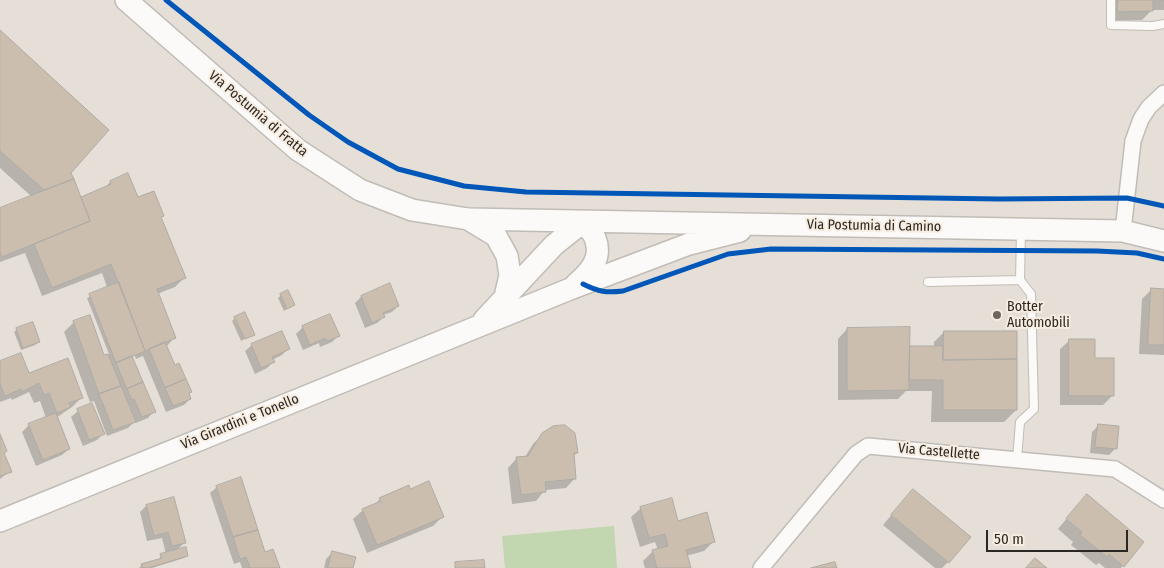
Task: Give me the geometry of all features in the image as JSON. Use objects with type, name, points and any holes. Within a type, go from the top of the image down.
[{"type":"main road","name":"Via Postumia di Fratta","points":[[126,0],[298,150],[360,190],[412,210],[468,219],[582,222]]},
{"type":"main road","points":[[468,219],[496,236],[507,256],[510,275],[505,297]]},
{"type":"main road","name":"Via Postumia di Camino","points":[[582,222],[1123,231],[1164,241]]},
{"type":"main road","name":"Via Girardini e Tonello","points":[[480,324],[554,245],[582,222],[595,237],[598,251],[595,264],[588,274],[570,289]]},
{"type":"main road","name":"Via Girardini e Tonello","points":[[0,521],[480,324],[570,289],[689,244],[769,224]]},
{"type":"street","points":[[1123,231],[1133,141],[1141,119],[1148,108],[1164,93]]},
{"type":"street","name":"Via Castellette","points":[[761,568],[856,454],[868,446],[1115,469],[1164,500]]},
{"type":"lane","points":[[1111,0],[1111,25],[1153,26],[1164,24]]},
{"type":"lane","points":[[1017,459],[1020,422],[1034,409],[1031,294],[1020,280],[1021,229]]},
{"type":"lane","points":[[928,282],[1020,280]]},
{"type":"green space","points":[[614,526],[617,568],[505,568],[502,536]]},
{"type":"building","points":[[1118,0],[1164,1],[1153,1],[1153,11],[1118,12]]},
{"type":"building","points":[[0,30],[109,130],[71,173],[74,179],[44,190],[0,151]]},
{"type":"building","points":[[128,173],[138,197],[154,191],[164,216],[161,217],[186,278],[157,289],[176,338],[145,351],[111,264],[52,288],[34,244],[90,221],[81,197],[111,184],[110,181]]},
{"type":"building","points":[[74,179],[90,221],[2,257],[0,252],[0,208]]},
{"type":"building","points":[[119,282],[145,351],[116,363],[89,294]]},
{"type":"building","points":[[390,283],[399,306],[383,313],[385,317],[372,323],[361,296]]},
{"type":"building","points":[[1151,288],[1164,289],[1164,345],[1148,345]]},
{"type":"building","points":[[288,290],[295,305],[287,309],[280,294]]},
{"type":"building","points":[[245,312],[255,335],[245,339],[234,317]]},
{"type":"building","points":[[330,314],[340,336],[327,341],[325,338],[310,345],[302,326]]},
{"type":"building","points":[[90,315],[104,355],[108,354],[121,386],[99,394],[73,321]]},
{"type":"building","points":[[33,322],[40,342],[23,348],[16,328]]},
{"type":"building","points":[[910,327],[909,390],[847,391],[847,328]]},
{"type":"building","points":[[282,331],[290,349],[272,357],[275,362],[261,368],[251,344]]},
{"type":"building","points":[[944,331],[1017,331],[1017,359],[943,360]]},
{"type":"building","points":[[1069,339],[1095,339],[1095,358],[1114,358],[1114,396],[1069,396]]},
{"type":"building","points":[[165,342],[175,365],[179,363],[186,379],[165,388],[149,349]]},
{"type":"building","points":[[910,346],[943,346],[943,360],[1017,359],[1017,410],[943,410],[943,380],[909,380]]},
{"type":"building","points":[[21,353],[29,373],[68,358],[83,398],[69,403],[71,407],[57,413],[49,393],[44,395],[39,383],[22,392],[21,389],[5,396],[0,384],[0,361]]},
{"type":"building","points":[[132,356],[143,382],[127,389],[116,363]]},
{"type":"building","points":[[186,379],[192,392],[189,393],[191,399],[173,406],[165,388]]},
{"type":"building","points":[[143,382],[156,412],[142,417],[127,389]]},
{"type":"building","points":[[121,386],[136,422],[113,430],[99,394]]},
{"type":"building","points":[[92,403],[105,434],[89,440],[77,409]]},
{"type":"building","points":[[56,413],[70,449],[43,460],[28,424]]},
{"type":"building","points":[[1098,424],[1119,426],[1117,449],[1095,447]]},
{"type":"building","points":[[565,425],[575,433],[578,453],[574,453],[576,479],[545,482],[546,492],[521,495],[516,457],[528,456],[542,433],[553,426]]},
{"type":"building","points":[[0,434],[7,451],[4,453],[12,472],[0,476]]},
{"type":"building","points":[[241,477],[258,530],[233,537],[216,486]]},
{"type":"building","points":[[429,481],[444,517],[377,545],[362,509],[381,501],[379,498],[409,485],[410,489]]},
{"type":"building","points":[[913,489],[971,537],[949,563],[891,515]]},
{"type":"building","points":[[1087,494],[1144,542],[1124,567],[1109,554],[1107,557],[1080,535],[1082,532],[1066,519]]},
{"type":"building","points":[[174,497],[186,543],[172,546],[168,532],[154,536],[146,505]]},
{"type":"building","points":[[672,498],[678,521],[707,512],[715,542],[686,550],[691,568],[657,568],[652,550],[668,546],[665,534],[649,538],[640,507]]},
{"type":"building","points":[[258,530],[265,552],[273,549],[280,568],[248,568],[250,567],[246,557],[240,559],[233,537]]},
{"type":"building","points":[[186,547],[188,556],[148,568],[143,568],[141,564],[162,558],[160,554]]},
{"type":"building","points":[[332,551],[356,557],[353,568],[328,568]]},
{"type":"building","points":[[1035,558],[1047,568],[1026,568]]},
{"type":"building","points":[[484,560],[485,568],[455,568],[455,562]]},
{"type":"building","points":[[835,562],[837,568],[811,568]]},
{"type":"cycle path","points":[[166,0],[309,115],[348,142],[398,169],[464,186],[526,192],[999,199],[1127,198],[1164,206]]},
{"type":"cycle path","points":[[583,284],[603,291],[623,291],[728,254],[771,249],[1097,251],[1137,253],[1164,259]]},
{"type":"place","name":"Botter Automobili","points":[[997,315]]}]
